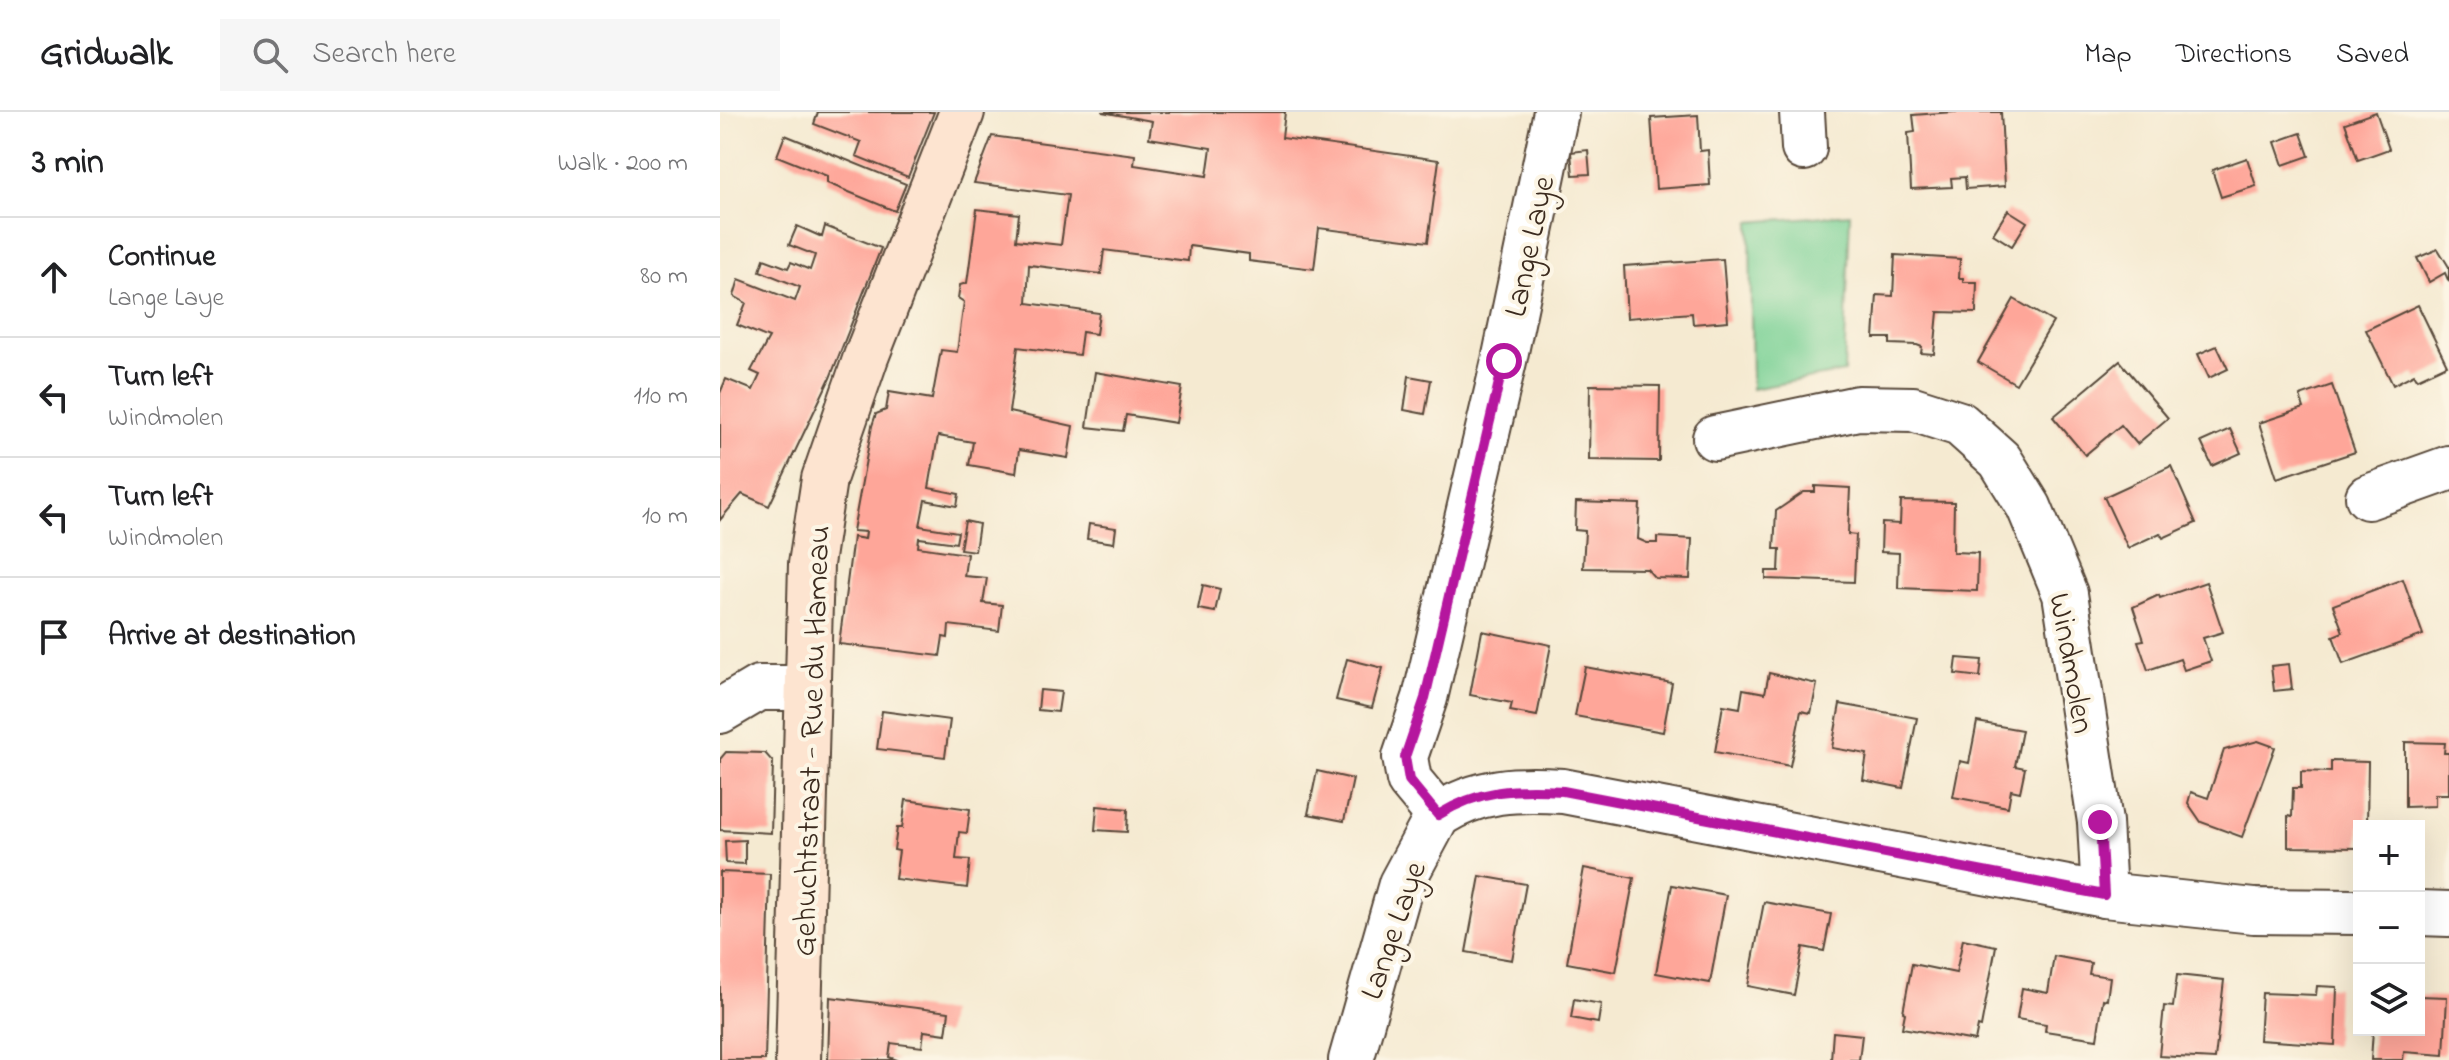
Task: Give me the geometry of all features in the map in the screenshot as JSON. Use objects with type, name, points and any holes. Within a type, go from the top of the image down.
[{"type":"street","name":"Gehuchtstraat - Rue du Hameau","points":[[798,1060],[811,564],[824,479],[866,357],[962,112]]},
{"type":"street","name":"Lange Laye","points":[[1351,1060],[1401,884],[1438,815],[1409,780],[1405,757],[1425,698],[1497,392],[1556,112]]},
{"type":"street","name":"Windmolen","points":[[1715,438],[1858,408],[1913,409],[1960,424],[2000,460],[2029,507],[2065,594],[2100,822],[2104,895]]},
{"type":"street","points":[[2368,497],[2449,468]]},
{"type":"street","points":[[720,711],[759,688],[807,688]]},
{"type":"street","points":[[1438,815],[1459,802],[1515,788],[1563,791],[2104,895],[2254,911],[2353,912]]},
{"type":"street","points":[[2425,913],[2449,914]]},
{"type":"green space","points":[[1850,214],[1844,372],[1752,389],[1750,222]]},
{"type":"building","points":[[818,112],[934,112],[908,177],[856,156],[861,142],[814,124]]},
{"type":"building","points":[[1102,112],[1285,112],[1282,138],[1439,160],[1428,242],[1319,228],[1314,269],[1249,261],[1249,254],[1189,246],[1188,261],[1104,250],[1101,274],[1029,265],[1027,303],[1099,313],[1096,334],[1082,332],[1079,355],[1018,347],[1009,412],[1073,426],[1068,458],[1019,450],[1016,473],[969,465],[973,442],[938,436],[929,488],[959,494],[957,506],[925,500],[920,526],[958,532],[956,543],[919,538],[918,547],[967,554],[964,576],[987,578],[983,603],[1002,605],[999,631],[949,625],[948,638],[943,637],[940,656],[839,644],[853,537],[865,539],[866,532],[853,531],[872,426],[876,414],[886,410],[889,392],[932,399],[941,350],[957,352],[964,302],[958,298],[960,285],[967,283],[977,209],[1019,214],[1016,240],[1061,245],[1068,195],[974,183],[992,136],[1135,155],[1134,165],[1207,176],[1211,148],[1149,138],[1152,121]]},
{"type":"building","points":[[2001,112],[2005,186],[1966,189],[1965,177],[1951,178],[1952,187],[1911,189],[1908,133],[1915,132],[1913,115]]},
{"type":"building","points":[[2376,112],[2389,149],[2358,160],[2345,123]]},
{"type":"building","points":[[1698,115],[1700,151],[1708,150],[1710,185],[1656,189],[1651,118]]},
{"type":"building","points":[[2301,133],[2309,156],[2283,165],[2275,142]]},
{"type":"building","points":[[785,135],[906,184],[895,211],[827,183],[827,176],[777,156]]},
{"type":"building","points":[[1588,150],[1590,174],[1573,175],[1571,152]]},
{"type":"building","points":[[2247,158],[2256,186],[2221,197],[2212,170]]},
{"type":"building","points":[[2008,210],[2027,222],[2012,246],[1993,234]]},
{"type":"building","points":[[797,226],[822,237],[825,226],[881,248],[830,378],[769,506],[742,494],[720,520],[720,393],[726,379],[753,390],[760,375],[751,371],[769,338],[737,325],[746,303],[734,296],[739,279],[795,301],[800,287],[760,271],[764,259],[788,268],[791,262],[810,270],[815,255],[789,245]]},
{"type":"building","points":[[2438,249],[2449,267],[2449,282],[2445,273],[2429,282],[2417,258]]},
{"type":"building","points":[[1895,255],[1960,259],[1959,278],[1963,278],[1963,282],[1977,282],[1976,313],[1938,312],[1934,354],[1921,353],[1922,347],[1917,345],[1890,344],[1890,338],[1874,338],[1877,295],[1893,296]]},
{"type":"building","points":[[1723,259],[1728,321],[1693,324],[1692,313],[1627,318],[1624,266]]},
{"type":"building","points":[[2014,299],[2053,322],[2016,384],[1978,362]]},
{"type":"building","points":[[2418,305],[2447,365],[2417,379],[2414,374],[2393,385],[2366,330]]},
{"type":"building","points":[[2217,346],[2228,369],[2209,378],[2198,354]]},
{"type":"building","points":[[2120,361],[2168,418],[2137,444],[2121,425],[2085,455],[2053,417]]},
{"type":"building","points":[[1095,372],[1182,387],[1176,423],[1126,415],[1123,431],[1087,427]]},
{"type":"building","points":[[1409,376],[1431,380],[1425,414],[1404,410]]},
{"type":"building","points":[[1590,385],[1660,386],[1659,461],[1589,460]]},
{"type":"building","points":[[2332,385],[2355,452],[2277,478],[2259,423],[2304,408],[2300,396]]},
{"type":"building","points":[[2230,429],[2241,453],[2212,466],[2201,442]]},
{"type":"building","points":[[2171,466],[2196,523],[2163,538],[2160,533],[2128,548],[2104,497]]},
{"type":"building","points":[[1815,486],[1850,488],[1848,534],[1856,535],[1854,582],[1766,579],[1766,571],[1779,571],[1780,549],[1774,549],[1776,511],[1804,492],[1815,492]]},
{"type":"building","points":[[1901,501],[1954,502],[1953,552],[1978,553],[1977,591],[1898,588],[1899,553],[1881,552],[1882,523],[1900,524]]},
{"type":"building","points":[[1576,502],[1640,504],[1638,539],[1657,543],[1657,537],[1692,539],[1690,579],[1655,578],[1647,569],[1583,568],[1585,531],[1575,530]]},
{"type":"building","points":[[965,521],[979,524],[975,551],[960,549]]},
{"type":"building","points":[[1089,524],[1116,528],[1114,543],[1087,539]]},
{"type":"building","points":[[2403,579],[2423,635],[2343,664],[2333,636],[2343,632],[2333,605]]},
{"type":"building","points":[[2206,582],[2223,632],[2203,638],[2211,661],[2184,670],[2180,659],[2148,670],[2138,641],[2144,640],[2133,607],[2159,595],[2160,598]]},
{"type":"building","points":[[1203,585],[1220,589],[1215,612],[1198,609]]},
{"type":"building","points":[[1482,631],[1551,645],[1537,716],[1510,711],[1512,703],[1470,695]]},
{"type":"building","points":[[1957,658],[1982,660],[1980,677],[1955,674]]},
{"type":"building","points":[[1347,659],[1383,668],[1372,708],[1336,700]]},
{"type":"building","points":[[2289,664],[2292,689],[2274,691],[2271,666]]},
{"type":"building","points":[[1585,667],[1672,683],[1663,732],[1575,716]]},
{"type":"building","points":[[1769,673],[1817,684],[1811,713],[1801,711],[1790,766],[1715,752],[1723,705],[1740,708],[1743,689],[1765,693]]},
{"type":"building","points":[[1040,690],[1061,692],[1058,712],[1038,710]]},
{"type":"building","points":[[1840,704],[1917,718],[1903,788],[1863,780],[1867,754],[1832,748]]},
{"type":"building","points":[[882,711],[950,720],[945,757],[877,749]]},
{"type":"building","points":[[1977,722],[2022,730],[2015,766],[2025,768],[2020,792],[2011,790],[2008,807],[1953,797],[1960,761],[1969,763]]},
{"type":"building","points":[[2258,741],[2275,747],[2242,837],[2201,822],[2188,803],[2191,792],[2208,798],[2224,750]]},
{"type":"building","points":[[2405,742],[2445,743],[2444,753],[2449,753],[2449,794],[2435,794],[2435,806],[2405,807]]},
{"type":"building","points":[[726,752],[765,753],[773,762],[771,833],[720,830],[720,759]]},
{"type":"building","points":[[2331,761],[2368,762],[2367,820],[2353,820],[2353,848],[2288,847],[2288,816],[2292,817],[2293,788],[2301,788],[2301,771],[2331,772]]},
{"type":"building","points":[[1317,771],[1353,779],[1344,821],[1308,814]]},
{"type":"building","points":[[906,800],[970,809],[967,833],[959,832],[956,859],[970,860],[967,888],[895,879],[899,851],[894,850],[897,828],[902,828]]},
{"type":"building","points":[[1097,806],[1128,809],[1127,832],[1095,830]]},
{"type":"building","points":[[745,840],[745,864],[726,863],[725,841]]},
{"type":"building","points":[[1584,868],[1634,878],[1616,972],[1567,963]]},
{"type":"building","points":[[720,872],[770,874],[765,1060],[720,1060]]},
{"type":"building","points":[[1480,876],[1526,884],[1512,960],[1466,952]]},
{"type":"building","points":[[1672,885],[1726,895],[1710,983],[1656,973]]},
{"type":"building","points":[[1764,902],[1831,914],[1824,951],[1803,947],[1794,995],[1748,986]]},
{"type":"building","points":[[1963,939],[1996,946],[1981,1027],[1978,1026],[1975,1041],[1902,1028],[1912,964],[1956,973]]},
{"type":"building","points":[[2054,956],[2091,963],[2089,974],[2110,977],[2097,1039],[2045,1031],[2046,1024],[2017,1019],[2022,988],[2048,993]]},
{"type":"building","points":[[2177,975],[2224,980],[2215,1059],[2159,1056],[2164,1006],[2173,1007]]},
{"type":"building","points":[[2317,986],[2337,987],[2335,1045],[2259,1040],[2262,993],[2316,995]]},
{"type":"building","points":[[2425,996],[2447,997],[2444,1055],[2404,1052],[2403,1060],[2371,1060],[2373,1036],[2425,1036]]},
{"type":"building","points":[[830,997],[949,1012],[946,1034],[924,1031],[922,1047],[891,1043],[889,1057],[897,1060],[828,1060]]},
{"type":"building","points":[[1574,999],[1601,1004],[1598,1023],[1571,1018]]},
{"type":"building","points":[[1833,1032],[1862,1035],[1859,1060],[1831,1060]]},
{"type":"route","points":[[1504,361],[1425,698],[1405,757],[1409,780],[1438,815],[1459,802],[1515,788],[1563,791],[2104,895],[2100,822]]}]
